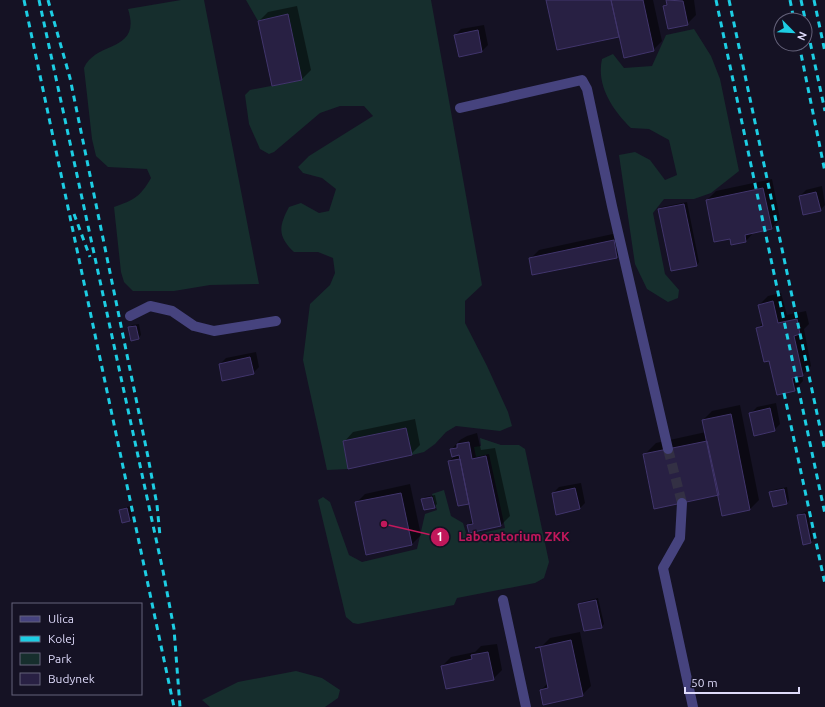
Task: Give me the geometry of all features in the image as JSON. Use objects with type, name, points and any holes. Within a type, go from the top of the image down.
[{"type":"lane","points":[[460,108],[582,80],[587,89],[612,206],[668,449]]},
{"type":"lane","points":[[130,316],[150,306],[172,311],[194,326],[214,330],[276,321]]},
{"type":"lane","points":[[682,503],[680,538],[663,568],[693,707]]},
{"type":"lane","points":[[503,600],[526,707]]},
{"type":"green space","points":[[181,0],[204,0],[259,284],[210,285],[174,291],[133,291],[124,282],[121,272],[114,207],[132,200],[140,194],[151,178],[147,169],[108,167],[96,156],[92,139],[84,68],[90,59],[98,53],[123,40],[129,33],[131,23],[128,9]]},
{"type":"green space","points":[[246,0],[431,0],[482,285],[465,301],[465,323],[508,412],[512,426],[500,431],[456,426],[446,432],[435,444],[424,452],[412,455],[406,428],[343,441],[348,469],[327,470],[303,360],[310,304],[330,285],[335,273],[333,258],[318,252],[294,252],[288,246],[282,236],[281,231],[283,220],[289,207],[301,203],[319,213],[329,211],[336,189],[322,178],[303,173],[298,167],[309,156],[373,116],[364,106],[340,106],[320,113],[274,152],[269,154],[260,149],[249,124],[245,95],[250,90],[302,80],[288,15],[258,21]]},
{"type":"green space","points":[[694,29],[711,56],[720,79],[739,171],[711,193],[694,199],[664,199],[653,213],[665,274],[679,290],[678,298],[668,302],[647,289],[635,264],[619,155],[635,152],[650,160],[665,180],[677,175],[669,140],[649,129],[631,128],[624,121],[612,105],[604,88],[601,79],[601,69],[602,59],[613,54],[624,68],[652,66],[666,35]]},
{"type":"green space","points":[[480,438],[501,445],[519,445],[525,449],[549,562],[544,578],[535,583],[457,598],[454,605],[358,624],[353,623],[346,617],[318,500],[323,497],[330,502],[349,555],[362,562],[417,549],[425,514],[437,510],[432,494],[444,490],[451,516],[463,523],[467,536],[505,528],[489,454],[476,457],[474,447],[481,446]]},
{"type":"green space","points":[[296,671],[322,678],[340,690],[338,698],[325,707],[210,707],[202,700],[238,682]]},
{"type":"building","points":[[546,0],[611,0],[619,37],[557,50]]},
{"type":"building","points":[[611,0],[643,0],[654,51],[624,58]]},
{"type":"building","points":[[666,0],[683,1],[688,25],[668,29],[663,6],[667,5]]},
{"type":"building","points":[[288,14],[302,80],[272,86],[258,21]]},
{"type":"building","points":[[478,30],[482,52],[459,57],[454,35]]},
{"type":"building","points":[[763,188],[772,229],[745,235],[746,242],[731,245],[730,239],[714,242],[706,200]]},
{"type":"building","points":[[816,192],[821,211],[803,215],[799,196]]},
{"type":"building","points":[[684,204],[697,266],[671,271],[658,209]]},
{"type":"building","points":[[614,240],[617,258],[532,275],[529,258]]},
{"type":"building","points":[[773,301],[778,323],[797,319],[800,334],[794,336],[803,376],[792,378],[795,391],[777,395],[769,361],[764,362],[756,328],[763,326],[758,305]]},
{"type":"building","points":[[136,326],[139,339],[131,341],[128,327]]},
{"type":"building","points":[[250,357],[254,374],[222,381],[219,364]]},
{"type":"building","points":[[770,408],[775,431],[754,436],[749,413]]},
{"type":"building","points":[[731,414],[750,510],[722,516],[702,420]]},
{"type":"building","points":[[406,428],[412,455],[348,469],[343,441]]},
{"type":"building","points":[[707,441],[719,495],[654,509],[643,454]]},
{"type":"building","points":[[469,442],[472,459],[486,456],[501,526],[469,533],[467,525],[473,524],[459,455],[452,457],[450,449],[457,448],[457,444]]},
{"type":"building","points":[[460,459],[469,504],[458,506],[448,461]]},
{"type":"building","points":[[575,488],[580,509],[556,515],[552,493]]},
{"type":"building","points":[[784,489],[787,504],[773,507],[769,492]]},
{"type":"building","points":[[401,493],[412,545],[366,555],[355,502]]},
{"type":"building","points":[[432,497],[435,508],[424,510],[421,499]]},
{"type":"building","points":[[127,508],[130,521],[122,523],[119,510]]},
{"type":"building","points":[[805,514],[811,543],[803,545],[797,515]]},
{"type":"building","points":[[596,600],[602,628],[584,631],[578,604]]},
{"type":"building","points":[[571,640],[583,696],[543,705],[540,690],[548,688],[540,647],[535,648]]},
{"type":"building","points":[[488,652],[494,680],[446,689],[441,666],[472,659],[471,655]]},
{"type":"tunnel","points":[[668,449],[682,503]]},
{"type":"railway","points":[[24,0],[174,707]]},
{"type":"railway","points":[[39,0],[163,571],[174,629],[180,707]]},
{"type":"railway","points":[[48,0],[70,78],[148,457],[157,505],[160,536]]},
{"type":"railway","points":[[716,0],[825,514]]},
{"type":"railway","points":[[729,0],[825,451]]},
{"type":"railway","points":[[790,0],[792,12]]},
{"type":"railway","points":[[801,0],[825,111]]},
{"type":"railway","points":[[814,0],[825,52]]},
{"type":"railway","points":[[801,52],[825,172]]},
{"type":"railway","points":[[74,214],[90,257]]},
{"type":"railway","points":[[784,393],[825,584]]},
{"type":"place","name":"Laboratorium ZKK","points":[[384,524]]}]
